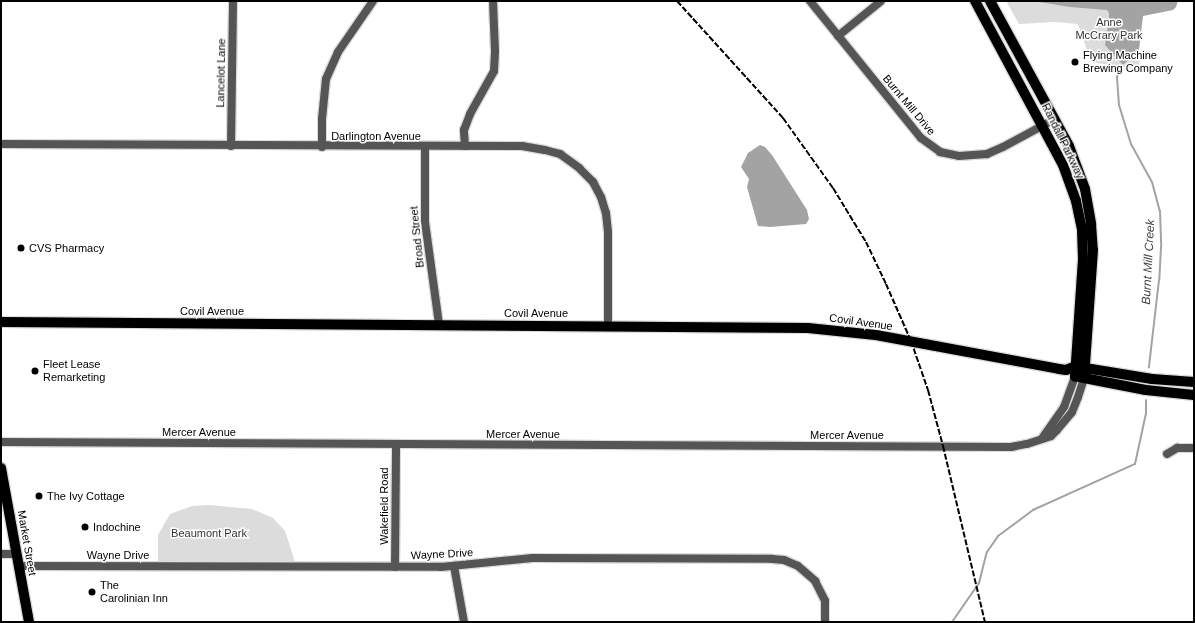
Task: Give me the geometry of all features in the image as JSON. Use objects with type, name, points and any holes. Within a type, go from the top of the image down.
[{"type":"main road","name":"Randall Parkway","points":[[975,1],[1043,125],[1068,176],[1076,201],[1082,230],[1083,259],[1077,372]]},
{"type":"main road","name":"Randall Parkway","points":[[990,1],[1074,155],[1082,176],[1091,224],[1092,258],[1077,372]]},
{"type":"main road","name":"Covil Avenue","points":[[1,322],[754,326],[826,329],[876,335],[1077,372]]},
{"type":"main road","points":[[1077,372],[1194,382]]},
{"type":"main road","points":[[1077,372],[1152,391],[1194,395]]},
{"type":"main road","name":"Market Street","points":[[1,468],[29,622]]},
{"type":"street","name":"Lancelot Lane","points":[[232,146],[233,1]]},
{"type":"street","points":[[322,147],[322,112],[326,78],[336,57],[373,1]]},
{"type":"street","points":[[465,146],[464,130],[470,114],[494,71],[495,51],[493,1]]},
{"type":"street","name":"Burnt Mill Drive","points":[[810,1],[921,138],[940,152],[959,156],[987,154],[1055,119]]},
{"type":"street","points":[[838,36],[881,1]]},
{"type":"street","name":"Darlington Avenue","points":[[1,144],[322,147],[522,146],[560,154],[579,168],[593,182],[606,213],[608,233],[608,326]]},
{"type":"street","name":"Broad Street","points":[[425,147],[425,222],[439,324]]},
{"type":"street","name":"Mercer Avenue","points":[[1,442],[1011,447],[1027,444],[1043,437],[1051,436],[1067,418],[1078,398],[1077,372]]},
{"type":"street","name":"Wakefield Road","points":[[395,567],[396,444]]},
{"type":"street","points":[[1167,454],[1177,448],[1194,448]]},
{"type":"street","points":[[1,554],[16,554]]},
{"type":"street","name":"Wayne Drive","points":[[19,566],[395,567],[454,566],[534,558],[779,559],[798,566],[815,581],[825,601],[825,622]]},
{"type":"street","points":[[454,566],[464,622]]},
{"type":"green space","name":"Anne McCrary Park","points":[[1006,1],[1136,1],[1140,70],[1091,62],[1078,24],[1054,22],[1019,24]]},
{"type":"green space","name":"Beaumont Park","points":[[209,505],[252,509],[273,518],[285,531],[295,562],[158,561],[158,535],[170,514],[192,506]]},
{"type":"shaded area","points":[[1033,1],[1178,1],[1173,10],[1143,16],[1139,50],[1123,65],[1105,45],[1109,20],[1109,13],[1107,10],[1070,7]]},
{"type":"shaded area","points":[[760,145],[765,147],[772,155],[807,210],[809,219],[806,224],[770,227],[758,226],[747,187],[749,179],[741,167],[748,153]]},
{"type":"waterway","name":"Burnt Mill Creek","points":[[1123,63],[1117,77],[1119,105],[1131,144],[1152,182],[1160,211],[1161,247],[1159,280],[1149,367]]},
{"type":"waterway","name":"Burnt Mill Creek","points":[[952,622],[979,583],[987,552],[998,536],[1033,510],[1135,464],[1146,413],[1146,400]]},
{"type":"railway","points":[[677,1],[783,118],[833,188],[866,242],[911,341],[928,390],[943,446],[985,622]]},
{"type":"place","name":"Flying Machine Brewing Company","points":[[1075,62]]},
{"type":"place","name":"CVS Pharmacy","points":[[21,248]]},
{"type":"place","name":"Fleet Lease Remarketing","points":[[35,371]]},
{"type":"place","name":"The Ivy Cottage","points":[[39,496]]},
{"type":"place","name":"Indochine","points":[[85,527]]},
{"type":"place","name":"The Carolinian Inn","points":[[92,592]]}]
